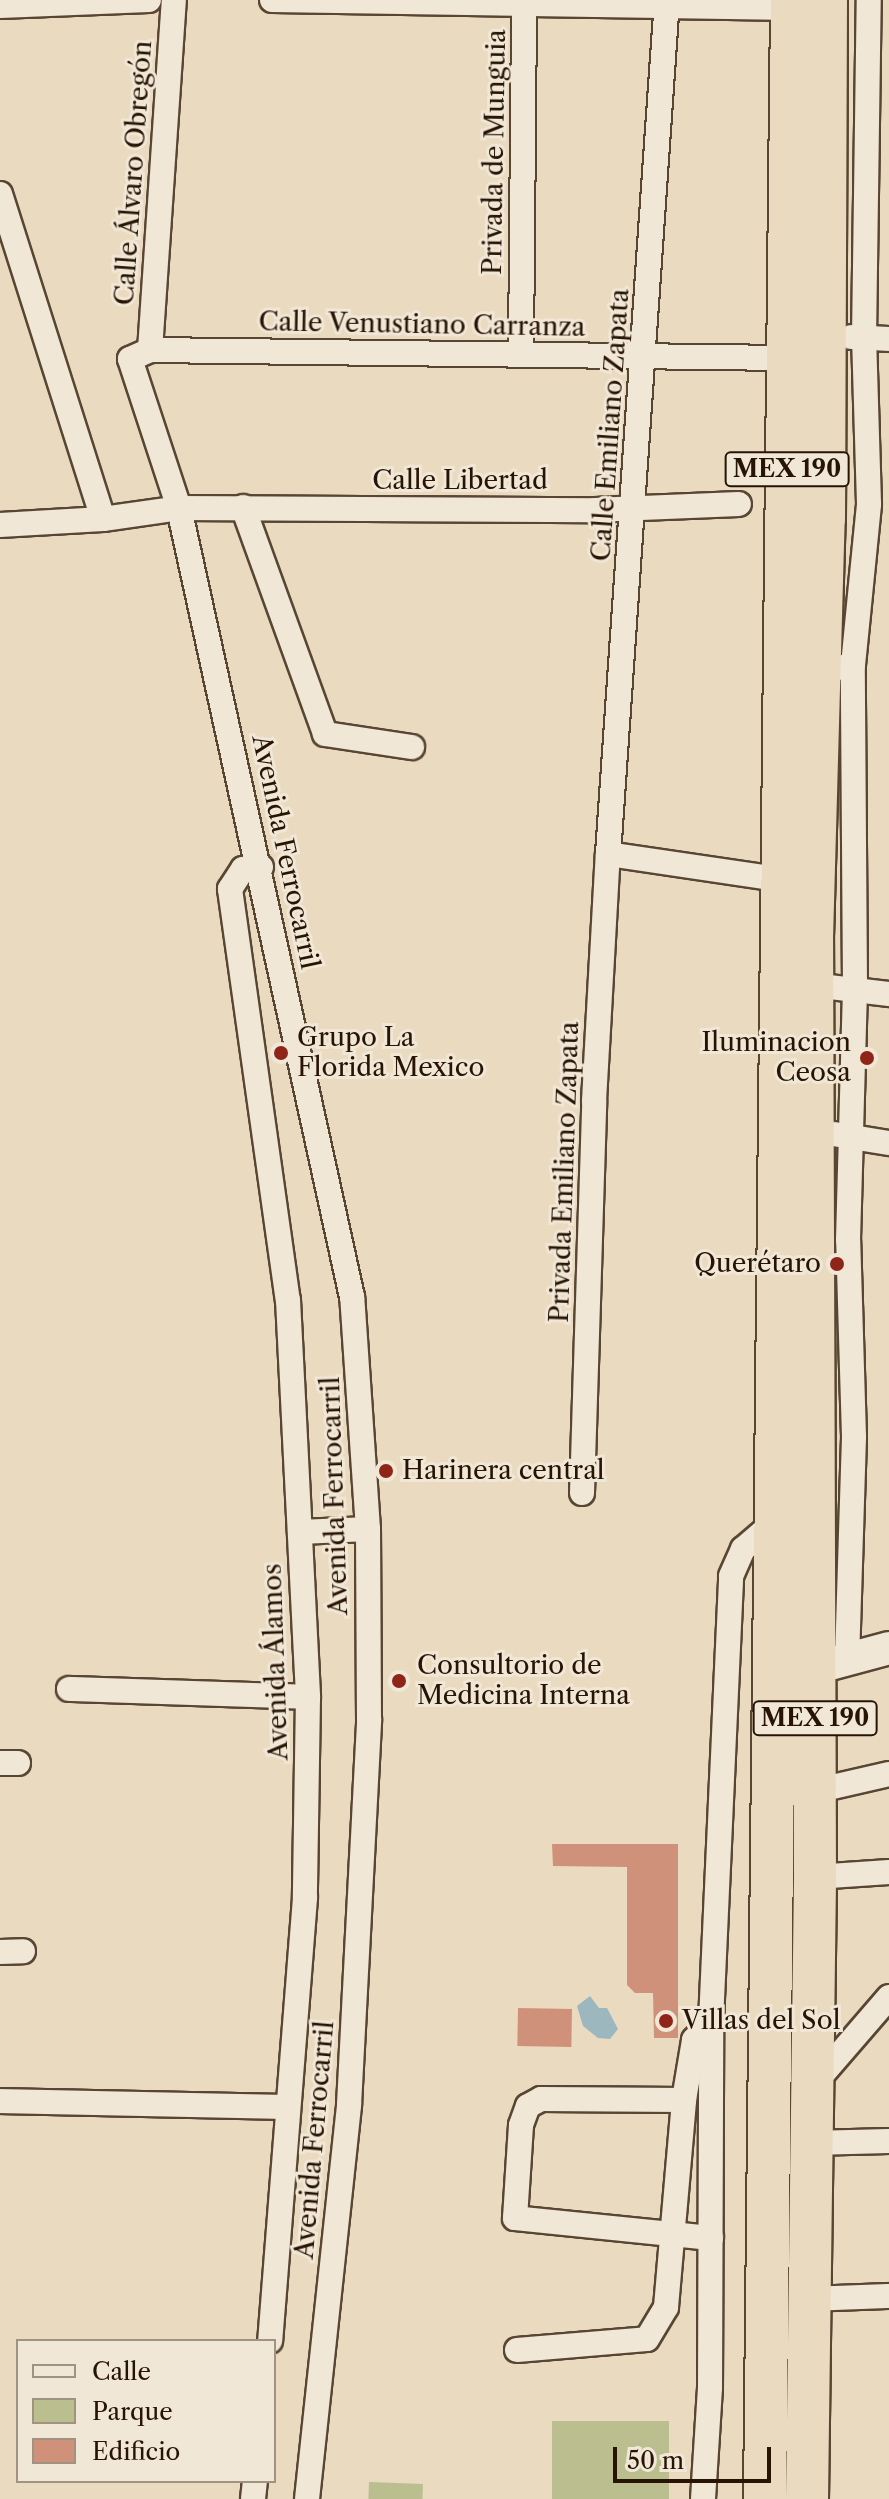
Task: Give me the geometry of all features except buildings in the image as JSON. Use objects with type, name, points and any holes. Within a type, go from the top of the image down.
[{"type":"highway","name":"MEX 190","points":[[804,3],[844,336],[836,668],[813,985],[833,1134],[831,1664],[815,1791],[807,2499]]},
{"type":"highway","name":"MEX 190","points":[[765,2499],[789,358],[804,3]]},
{"type":"street","points":[[0,6],[149,0]]},
{"type":"street","name":"Calle Álvaro Obregón","points":[[150,350],[174,0]]},
{"type":"street","points":[[272,0],[804,3]]},
{"type":"street","points":[[859,0],[889,0]]},
{"type":"street","points":[[869,0],[844,336],[879,503],[836,668],[855,986],[833,1134],[889,1143]]},
{"type":"street","name":"Privada de Munguia","points":[[521,353],[524,2]]},
{"type":"street","name":"Calle Emiliano Zapata","points":[[608,854],[668,3]]},
{"type":"street","points":[[0,194],[103,519]]},
{"type":"street","points":[[844,336],[889,339]]},
{"type":"street","name":"Calle Venustiano Carranza","points":[[150,350],[789,358]]},
{"type":"street","name":"Avenida Ferrocarril","points":[[150,350],[130,359],[179,508],[261,867],[352,1297],[368,1529],[369,1719],[349,2105],[307,2499]]},
{"type":"street","name":"Calle Libertad","points":[[0,525],[103,519],[179,508],[633,508],[739,504]]},
{"type":"street","points":[[243,507],[325,734],[412,747]]},
{"type":"street","points":[[608,854],[785,880]]},
{"type":"street","name":"Privada Emiliano Zapata","points":[[582,1493],[594,1101],[608,854]]},
{"type":"street","name":"Avenida Álamos","points":[[261,867],[243,869],[230,889],[288,1300],[308,1697],[305,1898],[270,2339]]},
{"type":"street","points":[[813,985],[855,986],[889,994]]},
{"type":"street","points":[[703,2499],[710,2388],[711,2021],[731,1576],[743,1549],[777,1520]]},
{"type":"street","points":[[300,1532],[368,1529]]},
{"type":"street","points":[[831,1664],[889,1648]]},
{"type":"street","points":[[69,1689],[308,1697]]},
{"type":"street","points":[[815,1791],[889,1774]]},
{"type":"street","points":[[815,1877],[889,1872]]},
{"type":"street","points":[[814,2084],[889,1997]]},
{"type":"street","points":[[517,2350],[647,2339],[666,2307],[676,2233],[684,2100],[694,2040],[711,2021]]},
{"type":"street","points":[[684,2100],[541,2099],[528,2106],[520,2140],[515,2218],[711,2238]]},
{"type":"street","points":[[0,2101],[287,2107]]},
{"type":"street","points":[[811,2143],[889,2141]]},
{"type":"street","points":[[807,2299],[889,2296]]},
{"type":"green space","points":[[552,2421],[669,2421],[669,2499],[552,2499]]},
{"type":"green space","points":[[369,2482],[423,2484],[422,2499],[368,2499]]},
{"type":"water","points":[[590,1996],[599,2008],[607,2008],[618,2029],[610,2039],[598,2038],[583,2026],[577,2006]]},
{"type":"place","name":"Grupo La Florida Mexico","points":[[281,1053]]},
{"type":"place","name":"Iluminacion Ceosa","points":[[867,1058]]},
{"type":"place","name":"Querétaro","points":[[837,1264]]},
{"type":"place","name":"Harinera central","points":[[386,1471]]},
{"type":"place","name":"Consultorio de Medicina Interna","points":[[399,1681]]},
{"type":"place","name":"Villas del Sol","points":[[666,2021]]}]
